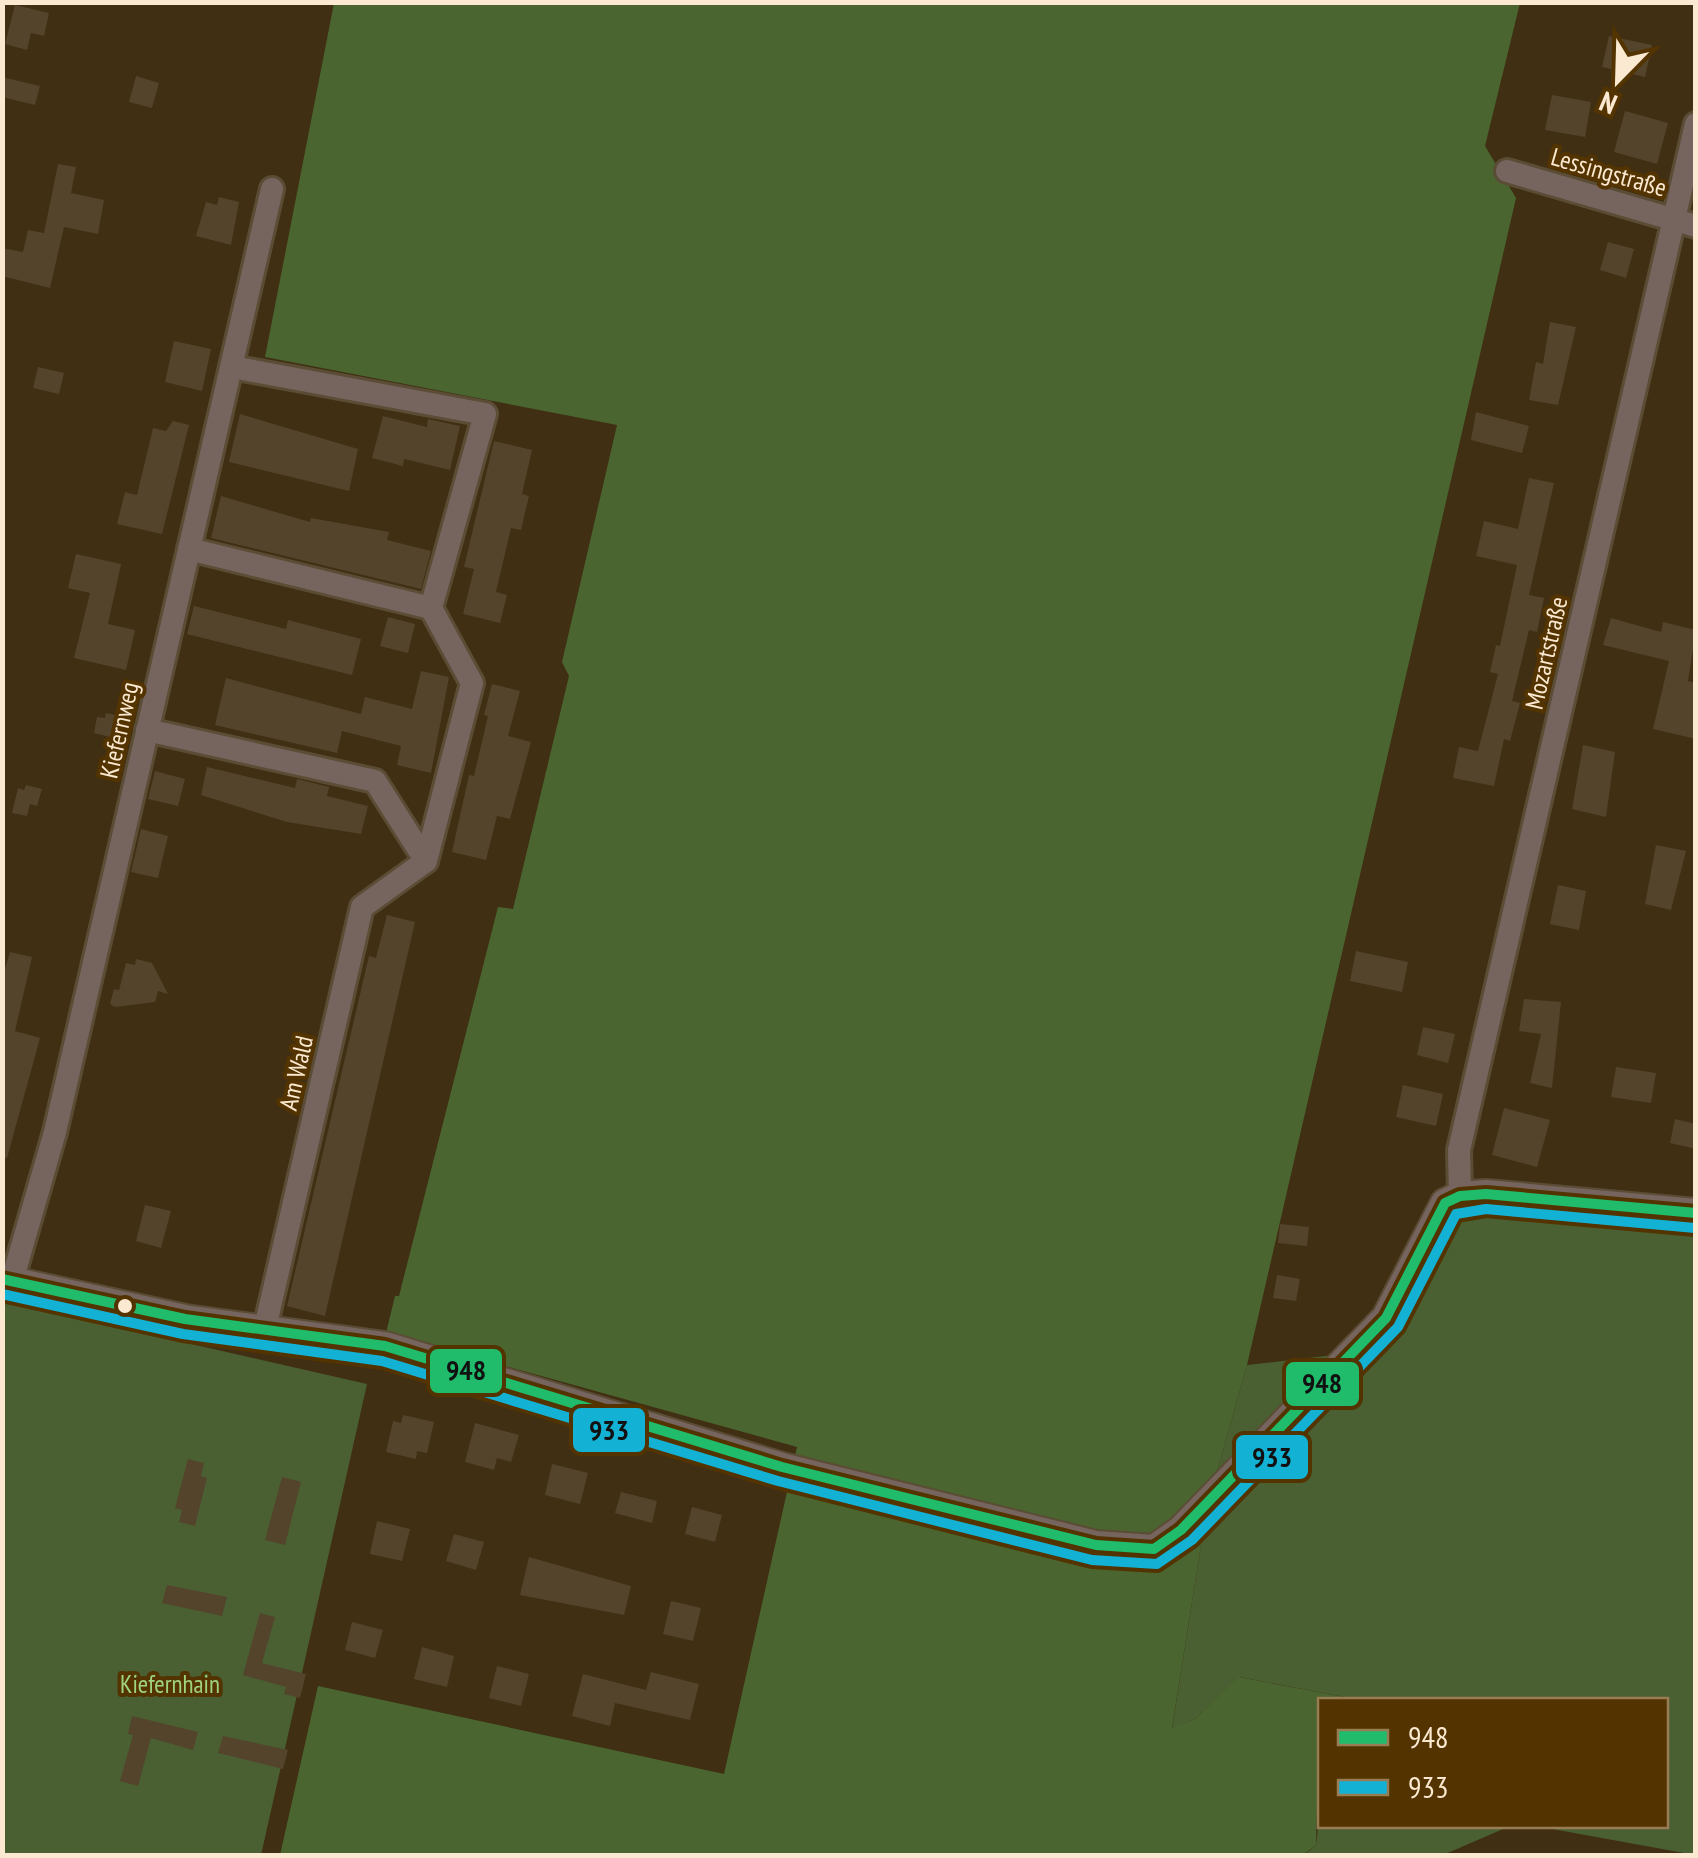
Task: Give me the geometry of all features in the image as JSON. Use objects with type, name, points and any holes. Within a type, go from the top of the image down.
[{"type":"street","name":"Mozartstraße","points":[[1460,1196],[1459,1150],[1685,222],[1696,124]]},
{"type":"street","name":"Lessingstraße","points":[[1508,171],[1685,222]]},
{"type":"street","name":"Kiefernweg","points":[[7,1280],[55,1132],[272,189]]},
{"type":"street","points":[[232,366],[485,414],[432,608],[472,682],[426,862]]},
{"type":"street","points":[[189,549],[432,608]]},
{"type":"street","points":[[148,730],[375,781],[426,862]]},
{"type":"street","name":"Am Wald","points":[[265,1328],[362,907],[426,862]]},
{"type":"street","points":[[7,1280],[184,1319],[386,1346],[782,1467],[1096,1545],[1154,1549],[1181,1530],[1386,1318],[1445,1203],[1460,1196],[1486,1194],[1696,1213]]},
{"type":"green space","points":[[334,3],[1520,3],[1485,146],[1516,198],[1247,1365],[1207,1507],[1172,1728],[1195,1719],[1239,1677],[1349,1698],[1318,1698],[1316,1845],[1303,1855],[280,1855],[318,1686],[724,1774],[797,1447],[386,1333],[395,1296],[399,1296],[498,907],[513,909],[569,676],[562,662],[617,425],[265,357]]},
{"type":"green space","points":[[1452,1207],[1695,1230],[1695,1855],[1547,1828],[1668,1828],[1668,1698],[1350,1698],[1240,1677],[1195,1719],[1172,1729],[1207,1507],[1247,1365],[1326,1356],[1384,1341],[1412,1300]]},
{"type":"green space","name":"Kiefernhain","points":[[3,1301],[367,1384],[261,1855],[3,1856]]},
{"type":"green space","points":[[1318,1828],[1505,1828],[1443,1855],[1303,1856],[1316,1845]]},
{"type":"building","points":[[15,5],[49,13],[44,36],[31,33],[27,50],[5,44]]},
{"type":"building","points":[[1609,36],[1652,45],[1645,77],[1602,67]]},
{"type":"building","points":[[136,76],[159,83],[152,108],[129,102]]},
{"type":"building","points":[[2,77],[40,86],[35,105],[2,97]]},
{"type":"building","points":[[1552,95],[1591,102],[1585,137],[1545,130]]},
{"type":"building","points":[[1625,111],[1668,123],[1657,164],[1614,152]]},
{"type":"building","points":[[58,164],[76,167],[71,193],[104,200],[98,234],[64,227],[50,288],[2,276],[2,248],[23,252],[28,230],[44,233]]},
{"type":"building","points":[[219,197],[239,202],[231,245],[196,236],[206,202],[217,205]]},
{"type":"building","points":[[1608,242],[1634,249],[1626,278],[1600,270]]},
{"type":"building","points":[[1550,322],[1576,327],[1558,405],[1529,400],[1536,362],[1543,364]]},
{"type":"building","points":[[174,341],[211,349],[202,391],[165,382]]},
{"type":"building","points":[[38,367],[64,373],[59,394],[33,388]]},
{"type":"building","points":[[1476,412],[1529,426],[1522,453],[1471,440]]},
{"type":"building","points":[[240,414],[358,449],[349,491],[229,462]]},
{"type":"building","points":[[383,416],[427,427],[428,419],[460,426],[450,470],[404,459],[403,466],[372,458]]},
{"type":"building","points":[[173,421],[189,425],[162,534],[117,524],[125,492],[137,495],[153,428],[166,431]]},
{"type":"building","points":[[494,441],[532,450],[522,494],[529,496],[521,530],[511,528],[496,592],[507,595],[500,623],[463,614],[474,569],[464,567]]},
{"type":"building","points":[[1529,478],[1554,483],[1529,595],[1544,598],[1537,632],[1529,630],[1512,701],[1520,703],[1510,741],[1504,739],[1494,786],[1453,778],[1459,747],[1478,751],[1498,674],[1490,672],[1496,645],[1500,646],[1517,565],[1476,556],[1484,521],[1518,529]]},
{"type":"building","points":[[221,496],[310,522],[311,518],[389,532],[387,540],[431,551],[421,589],[211,538]]},
{"type":"building","points":[[76,554],[121,564],[108,624],[135,630],[126,670],[74,658],[90,593],[68,588]]},
{"type":"building","points":[[194,606],[286,629],[288,620],[361,639],[352,675],[187,634]]},
{"type":"building","points":[[388,617],[415,624],[408,653],[380,646]]},
{"type":"building","points":[[1611,618],[1661,632],[1663,622],[1696,630],[1688,681],[1696,683],[1696,739],[1653,729],[1669,661],[1603,645]]},
{"type":"building","points":[[421,671],[449,677],[431,773],[397,765],[401,746],[342,731],[337,753],[215,725],[226,678],[361,714],[365,697],[412,709]]},
{"type":"building","points":[[492,684],[520,691],[508,736],[531,742],[510,819],[497,816],[486,860],[452,852],[469,775],[474,776]]},
{"type":"building","points":[[106,713],[130,718],[125,741],[94,733],[97,717],[105,718]]},
{"type":"building","points":[[1583,745],[1615,752],[1606,817],[1572,809]]},
{"type":"building","points":[[207,767],[295,788],[297,779],[329,787],[327,796],[368,806],[361,834],[287,822],[201,795]]},
{"type":"building","points":[[155,771],[185,779],[178,806],[148,799]]},
{"type":"building","points":[[26,785],[42,789],[37,806],[30,804],[27,816],[12,813],[18,788],[24,790]]},
{"type":"building","points":[[141,829],[168,836],[158,878],[131,872]]},
{"type":"building","points":[[1656,845],[1686,851],[1671,910],[1645,904]]},
{"type":"building","points":[[1558,885],[1586,891],[1579,930],[1550,924]]},
{"type":"building","points":[[387,915],[415,922],[325,1316],[287,1306],[369,956],[376,958]]},
{"type":"building","points":[[1356,951],[1408,962],[1402,992],[1350,981]]},
{"type":"building","points":[[10,952],[32,957],[15,1031],[40,1038],[7,1158],[2,1157],[2,979]]},
{"type":"building","points":[[136,959],[152,963],[168,994],[158,991],[155,1002],[115,1007],[110,1004],[114,989],[119,990],[126,963],[135,965]]},
{"type":"building","points":[[1524,999],[1561,1002],[1552,1088],[1530,1083],[1541,1034],[1519,1031]]},
{"type":"building","points":[[1423,1027],[1455,1034],[1448,1063],[1417,1055]]},
{"type":"building","points":[[1616,1067],[1656,1073],[1651,1103],[1611,1097]]},
{"type":"building","points":[[1403,1085],[1443,1094],[1436,1126],[1396,1117]]},
{"type":"building","points":[[1504,1108],[1550,1120],[1537,1167],[1492,1155]]},
{"type":"building","points":[[1675,1119],[1696,1124],[1696,1149],[1670,1143]]},
{"type":"building","points":[[145,1205],[171,1211],[161,1248],[136,1241]]},
{"type":"building","points":[[1280,1224],[1309,1227],[1307,1246],[1278,1243]]},
{"type":"building","points":[[1277,1275],[1300,1279],[1296,1301],[1273,1298]]},
{"type":"building","points":[[403,1415],[434,1422],[427,1453],[417,1451],[416,1459],[386,1452],[393,1421],[401,1423]]},
{"type":"building","points":[[475,1423],[519,1435],[511,1462],[497,1458],[494,1470],[465,1462]]},
{"type":"building","points":[[188,1459],[204,1463],[201,1476],[207,1478],[195,1526],[179,1522],[182,1510],[175,1508]]},
{"type":"building","points":[[552,1464],[588,1473],[580,1504],[545,1495]]},
{"type":"building","points":[[282,1477],[301,1482],[285,1545],[265,1540]]},
{"type":"building","points":[[621,1492],[657,1501],[652,1523],[615,1513]]},
{"type":"building","points":[[692,1507],[722,1515],[715,1542],[685,1534]]},
{"type":"building","points":[[377,1521],[410,1529],[402,1561],[370,1554]]},
{"type":"building","points":[[454,1534],[484,1542],[476,1570],[446,1561]]},
{"type":"building","points":[[529,1557],[631,1586],[624,1615],[520,1595]]},
{"type":"building","points":[[167,1585],[227,1597],[222,1616],[162,1603]]},
{"type":"building","points":[[671,1601],[701,1608],[693,1641],[663,1634]]},
{"type":"building","points":[[260,1613],[275,1617],[262,1663],[306,1674],[300,1698],[284,1694],[286,1687],[243,1675]]},
{"type":"building","points":[[352,1622],[383,1630],[375,1658],[345,1650]]},
{"type":"building","points":[[422,1647],[454,1656],[447,1687],[414,1679]]},
{"type":"building","points":[[497,1666],[529,1674],[521,1706],[489,1698]]},
{"type":"building","points":[[651,1672],[699,1684],[690,1720],[615,1703],[610,1726],[572,1716],[583,1674],[646,1690]]},
{"type":"building","points":[[132,1716],[198,1732],[193,1750],[151,1738],[138,1786],[120,1781],[133,1735],[128,1734]]},
{"type":"building","points":[[223,1736],[288,1750],[283,1769],[218,1753]]},
{"type":"transit line","name":"948","points":[[2,1279],[185,1319],[385,1346],[782,1467],[1096,1545],[1154,1549],[1181,1530],[1386,1318],[1445,1203],[1460,1196],[1486,1194],[1696,1213]]},
{"type":"transit line","name":"933","points":[[2,1294],[183,1334],[382,1361],[778,1481],[1092,1560],[1157,1564],[1192,1540],[1398,1327],[1456,1214],[1486,1209],[1695,1228]]}]
